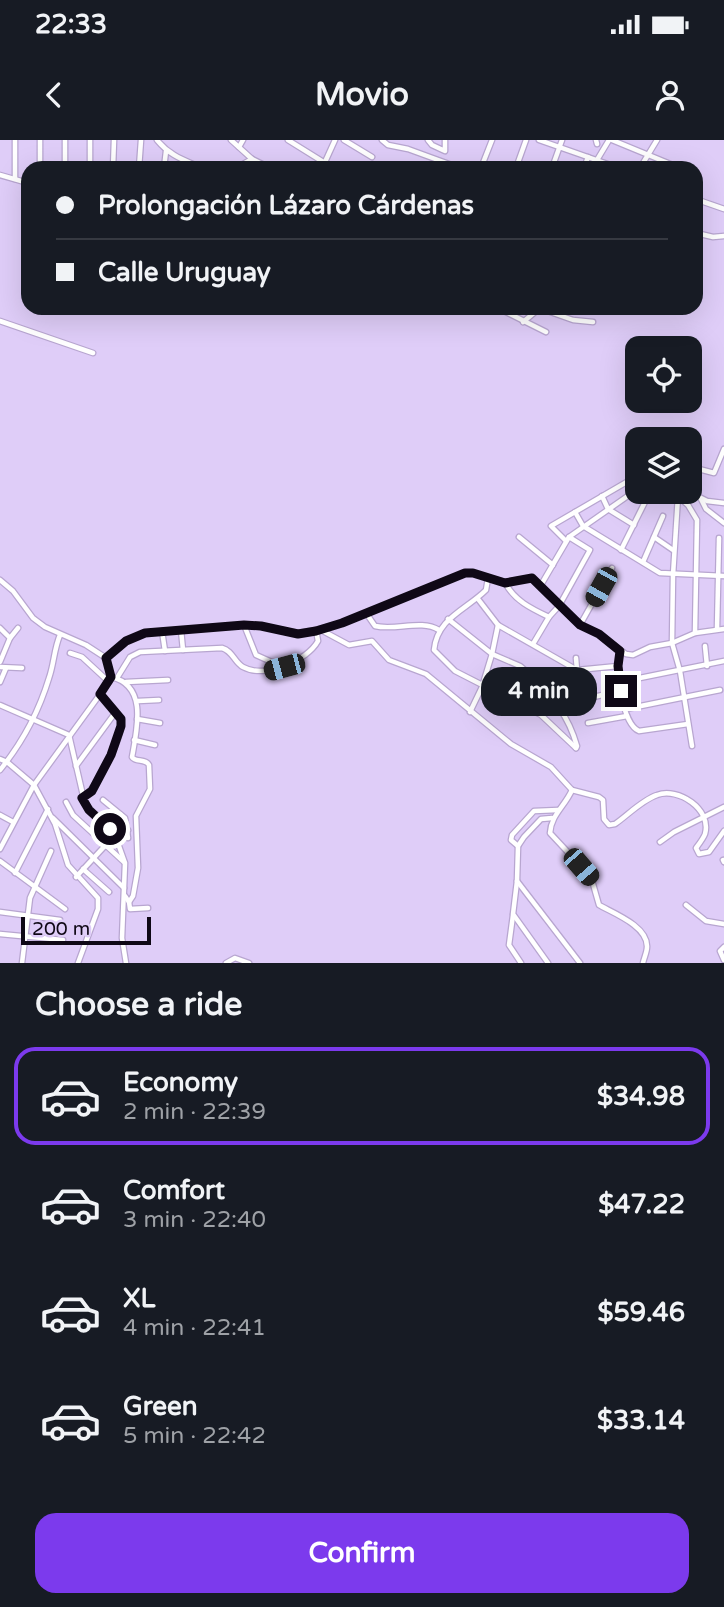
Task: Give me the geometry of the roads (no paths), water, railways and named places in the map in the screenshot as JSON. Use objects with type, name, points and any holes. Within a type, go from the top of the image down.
[{"type":"street","points":[[15,179],[16,140]]},
{"type":"street","points":[[40,140],[40,161]]},
{"type":"street","points":[[65,140],[65,161]]},
{"type":"street","points":[[90,140],[90,161]]},
{"type":"street","points":[[114,140],[114,161]]},
{"type":"street","points":[[140,161],[141,140]]},
{"type":"street","points":[[157,140],[166,151],[182,161]]},
{"type":"street","points":[[231,140],[257,161]]},
{"type":"street","points":[[239,146],[243,140]]},
{"type":"street","points":[[288,140],[324,161]]},
{"type":"street","points":[[304,148],[307,140]]},
{"type":"street","points":[[326,161],[335,140]]},
{"type":"street","points":[[344,140],[372,157]]},
{"type":"street","points":[[382,140],[388,145],[441,161]]},
{"type":"street","points":[[428,140],[444,151],[445,140]]},
{"type":"street","points":[[484,161],[492,140]]},
{"type":"street","points":[[518,161],[526,140]]},
{"type":"street","points":[[539,140],[597,160],[611,140],[663,161]]},
{"type":"street","points":[[554,161],[562,140]]},
{"type":"street","points":[[644,161],[657,140]]},
{"type":"street","points":[[165,161],[166,151]]},
{"type":"street","points":[[587,161],[588,157]]},
{"type":"street","points":[[249,161],[253,159]]},
{"type":"street","points":[[0,174],[21,181]]},
{"type":"street","points":[[703,202],[724,209]]},
{"type":"street","points":[[703,235],[724,236]]},
{"type":"street","points":[[510,315],[546,332]]},
{"type":"street","points":[[523,322],[531,315]]},
{"type":"street","points":[[559,315],[593,322]]},
{"type":"street","points":[[0,321],[93,353]]},
{"type":"street","points":[[702,470],[715,473],[721,465],[724,449]]},
{"type":"street","points":[[533,644],[559,606],[590,550],[568,539],[551,526],[625,483]]},
{"type":"street","points":[[602,496],[608,509],[634,525]]},
{"type":"street","points":[[541,585],[568,539],[625,498]]},
{"type":"street","points":[[702,498],[724,503]]},
{"type":"street","points":[[702,500],[706,509],[724,523]]},
{"type":"street","points":[[621,550],[644,504]]},
{"type":"street","points":[[677,504],[672,643],[680,671],[692,746]]},
{"type":"street","points":[[687,504],[697,520],[695,633]]},
{"type":"street","points":[[575,512],[583,526],[660,573],[724,576]]},
{"type":"street","points":[[643,562],[663,516]]},
{"type":"street","points":[[519,537],[553,565]]},
{"type":"street","points":[[654,537],[674,551]]},
{"type":"street","points":[[717,629],[719,538]]},
{"type":"street","points":[[580,625],[612,568]]},
{"type":"street","points":[[106,658],[133,637],[162,631],[244,625],[298,634],[318,630],[465,573],[505,583],[532,578],[580,625],[599,634],[620,651],[633,655],[695,633],[724,629]]},
{"type":"street","points":[[448,619],[492,654],[520,666],[548,694],[570,723],[576,748],[541,715],[455,671],[434,650],[439,630],[448,619],[478,599],[486,590],[488,578]]},
{"type":"street","points":[[0,580],[13,591],[33,618],[106,658],[112,679]]},
{"type":"street","points":[[505,583],[523,603],[549,617]]},
{"type":"street","points":[[478,599],[498,625],[577,670],[618,666]]},
{"type":"street","points":[[366,613],[375,626],[436,627],[439,630]]},
{"type":"street","points":[[244,625],[256,655],[284,667]]},
{"type":"street","points":[[470,712],[482,687],[498,625]]},
{"type":"street","points":[[0,628],[10,638]]},
{"type":"street","points":[[0,682],[10,638],[18,628]]},
{"type":"street","points":[[181,630],[183,650]]},
{"type":"street","points":[[0,849],[34,785],[100,694],[134,654],[222,648],[228,650],[243,667],[269,671],[284,667],[316,646],[318,630]]},
{"type":"street","points":[[318,630],[349,645],[372,641],[389,660],[426,674],[511,744],[551,767],[572,790],[603,800],[604,819],[609,825],[615,824],[655,795],[662,794],[684,796],[702,817],[705,830],[696,848],[699,854],[709,852],[724,831]]},
{"type":"street","points":[[162,631],[165,651]]},
{"type":"street","points":[[0,770],[34,719],[51,674],[60,635]]},
{"type":"street","points":[[705,646],[707,666]]},
{"type":"street","points":[[620,651],[618,666],[621,691],[633,729],[639,732],[688,724]]},
{"type":"street","points":[[70,653],[82,657],[112,679],[125,682],[168,680]]},
{"type":"street","points":[[576,658],[577,670]]},
{"type":"street","points":[[620,682],[724,661]]},
{"type":"street","points":[[2,666],[22,668]]},
{"type":"street","points":[[125,682],[138,701],[133,759],[147,762],[150,789],[136,817],[138,868],[133,896],[129,902]]},
{"type":"street","points":[[588,723],[683,697],[720,690]]},
{"type":"street","points":[[584,699],[621,691]]},
{"type":"street","points":[[82,798],[90,794],[98,779],[114,747],[121,722],[100,694]]},
{"type":"street","points":[[138,701],[159,700]]},
{"type":"street","points":[[0,705],[69,735]]},
{"type":"street","points":[[76,767],[115,713]]},
{"type":"street","points":[[137,719],[160,723]]},
{"type":"street","points":[[69,735],[82,798],[89,810],[115,835],[125,865],[122,938],[126,963]]},
{"type":"street","points":[[134,740],[155,745]]},
{"type":"street","points":[[0,759],[34,785],[52,817],[68,865],[76,877],[93,891],[99,902],[78,963]]},
{"type":"street","points":[[572,790],[568,800],[552,818],[550,833],[591,877],[599,905],[621,915],[645,936],[648,949],[643,963]]},
{"type":"street","points":[[103,800],[123,815],[128,838]]},
{"type":"street","points":[[66,802],[72,815],[104,846],[125,865],[138,868]]},
{"type":"street","points":[[660,842],[668,835],[724,807]]},
{"type":"street","points":[[15,873],[48,808]]},
{"type":"street","points":[[540,810],[541,819]]},
{"type":"street","points":[[518,846],[511,840],[512,835],[534,811],[559,810]]},
{"type":"street","points":[[0,815],[13,822]]},
{"type":"street","points":[[52,817],[125,889]]},
{"type":"street","points":[[521,963],[509,944],[517,881],[518,846],[541,819],[552,818]]},
{"type":"street","points":[[76,877],[115,835],[128,830]]},
{"type":"street","points":[[22,963],[34,886],[51,851]]},
{"type":"street","points":[[0,862],[65,909]]},
{"type":"street","points":[[83,869],[109,892]]},
{"type":"street","points":[[517,881],[580,963]]},
{"type":"street","points":[[124,896],[130,909],[148,908]]},
{"type":"street","points":[[686,905],[706,921],[724,924]]},
{"type":"street","points":[[0,912],[61,920]]},
{"type":"street","points":[[513,914],[548,963]]},
{"type":"street","points":[[0,934],[63,940]]},
{"type":"street","points":[[722,949],[724,960]]},
{"type":"street","points":[[228,961],[246,962]]}]
